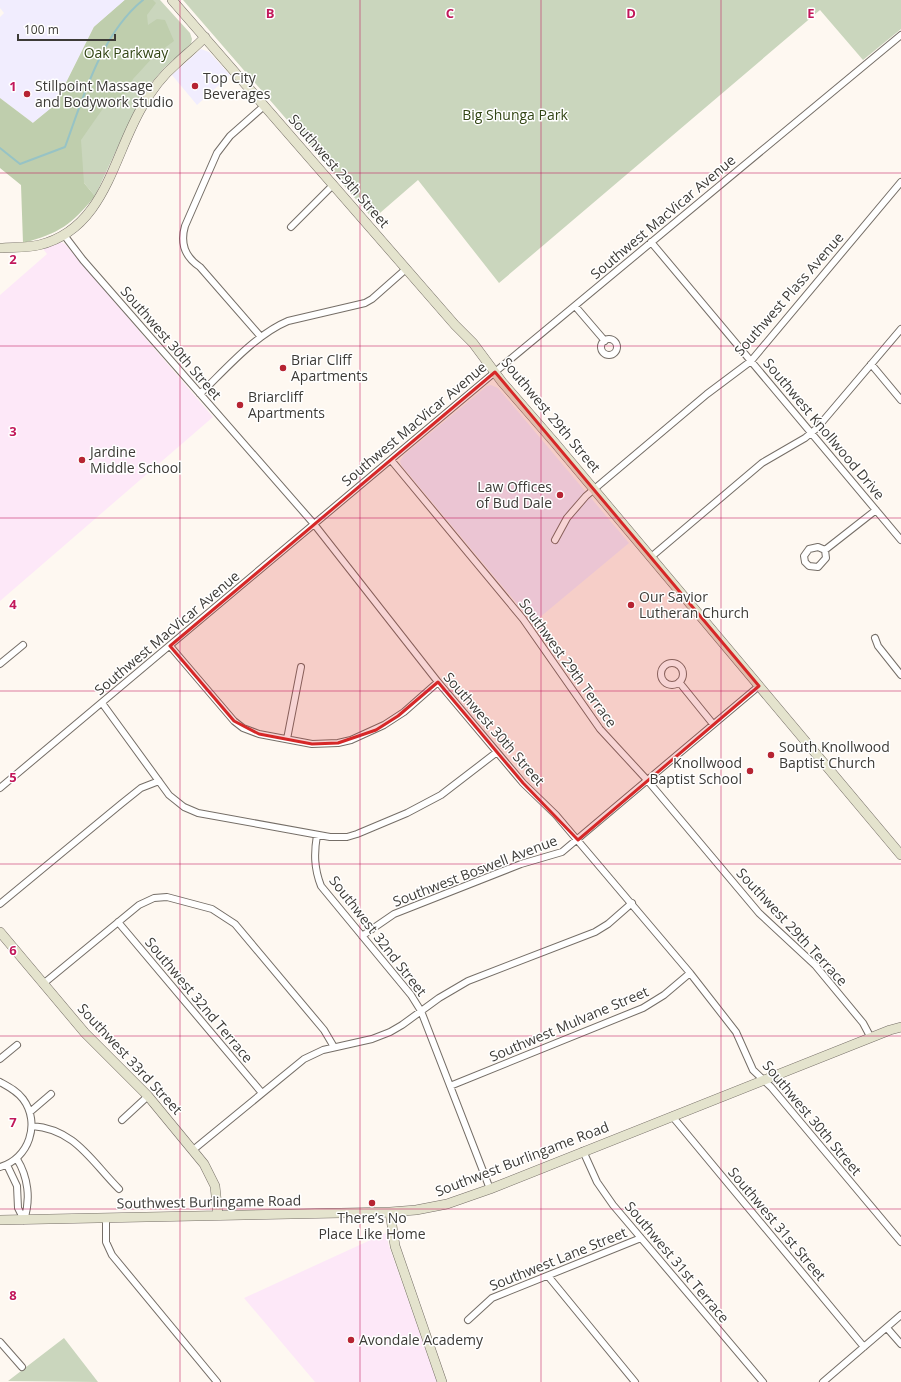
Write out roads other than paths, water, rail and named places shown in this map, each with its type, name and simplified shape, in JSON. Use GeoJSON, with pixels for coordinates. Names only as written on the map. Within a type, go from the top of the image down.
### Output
{"type":"FeatureCollection","features":[{"type":"Feature","properties":{"kind":"main road","name":"Southwest 29th Street"},"geometry":{"type":"LineString","coordinates":[[174,2],[406,269],[473,343],[520,404],[594,489],[901,855]]}},
{"type":"Feature","properties":{"kind":"main road"},"geometry":{"type":"LineString","coordinates":[[0,248],[40,244],[64,235],[82,220],[98,201],[135,120],[150,94],[175,64],[205,37]]}},
{"type":"Feature","properties":{"kind":"main road","name":"Southwest 33rd Street"},"geometry":{"type":"LineString","coordinates":[[0,932],[96,1046],[148,1096],[204,1164],[213,1180],[217,1194],[218,1215]]}},
{"type":"Feature","properties":{"kind":"main road","name":"Southwest Burlingame Road"},"geometry":{"type":"LineString","coordinates":[[890,1030],[901,1022]]}},
{"type":"Feature","properties":{"kind":"main road","name":"Southwest Burlingame Road"},"geometry":{"type":"LineString","coordinates":[[0,1220],[390,1212],[416,1210],[447,1204],[490,1189],[583,1151],[890,1030],[901,1027]]}},
{"type":"Feature","properties":{"kind":"main road"},"geometry":{"type":"LineString","coordinates":[[390,1212],[395,1246],[442,1382]]}},
{"type":"Feature","properties":{"kind":"street","name":"Southwest MacVicar Avenue"},"geometry":{"type":"LineString","coordinates":[[0,788],[495,372],[901,35]]}},
{"type":"Feature","properties":{"kind":"street"},"geometry":{"type":"LineString","coordinates":[[261,337],[200,267],[189,258],[182,240],[185,226],[217,153],[230,136],[264,106]]}},
{"type":"Feature","properties":{"kind":"street","name":"Southwest Plass Avenue"},"geometry":{"type":"LineString","coordinates":[[555,540],[570,513],[594,489],[707,394],[750,360],[901,182]]}},
{"type":"Feature","properties":{"kind":"street"},"geometry":{"type":"LineString","coordinates":[[291,227],[333,185]]}},
{"type":"Feature","properties":{"kind":"street","name":"Southwest 30th Street"},"geometry":{"type":"LineString","coordinates":[[64,235],[82,259],[314,524],[438,682],[523,783],[556,815],[578,840],[690,973],[726,1017],[741,1041],[754,1070],[901,1242]]}},
{"type":"Feature","properties":{"kind":"street","name":"Southwest Knollwood Drive"},"geometry":{"type":"LineString","coordinates":[[651,242],[901,540]]}},
{"type":"Feature","properties":{"kind":"street"},"geometry":{"type":"LineString","coordinates":[[200,394],[261,337],[277,326],[288,321],[365,303],[372,299],[406,269]]}},
{"type":"Feature","properties":{"kind":"street"},"geometry":{"type":"LineString","coordinates":[[575,306],[605,341]]}},
{"type":"Feature","properties":{"kind":"street"},"geometry":{"type":"LineString","coordinates":[[651,557],[762,463],[811,433],[901,329]]}},
{"type":"Feature","properties":{"kind":"street"},"geometry":{"type":"LineString","coordinates":[[871,364],[901,400]]}},
{"type":"Feature","properties":{"kind":"street","name":"Southwest 29th Terrace"},"geometry":{"type":"LineString","coordinates":[[391,460],[523,618],[600,730],[648,780],[762,917],[815,965],[863,1023],[871,1038]]}},
{"type":"Feature","properties":{"kind":"street"},"geometry":{"type":"LineString","coordinates":[[825,550],[876,510]]}},
{"type":"Feature","properties":{"kind":"street"},"geometry":{"type":"LineString","coordinates":[[875,638],[878,646],[901,675]]}},
{"type":"Feature","properties":{"kind":"street"},"geometry":{"type":"LineString","coordinates":[[0,664],[23,645]]}},
{"type":"Feature","properties":{"kind":"street"},"geometry":{"type":"LineString","coordinates":[[170,646],[234,721],[243,728],[259,734],[323,744],[351,740],[376,730],[398,716],[438,682]]}},
{"type":"Feature","properties":{"kind":"street"},"geometry":{"type":"LineString","coordinates":[[287,739],[301,667]]}},
{"type":"Feature","properties":{"kind":"street"},"geometry":{"type":"LineString","coordinates":[[679,682],[714,724]]}},
{"type":"Feature","properties":{"kind":"street","name":"Southwest Boswell Avenue"},"geometry":{"type":"LineString","coordinates":[[362,936],[394,914],[521,864],[558,854],[578,840],[759,686]]}},
{"type":"Feature","properties":{"kind":"street"},"geometry":{"type":"LineString","coordinates":[[102,703],[159,781],[174,800],[184,807],[198,813],[330,837],[347,837],[407,813],[442,795],[497,752]]}},
{"type":"Feature","properties":{"kind":"street"},"geometry":{"type":"LineString","coordinates":[[0,904],[141,788],[159,781]]}},
{"type":"Feature","properties":{"kind":"street","name":"Southwest 32nd Street"},"geometry":{"type":"LineString","coordinates":[[317,835],[315,866],[321,886],[411,995],[421,1011],[490,1189]]}},
{"type":"Feature","properties":{"kind":"street"},"geometry":{"type":"LineString","coordinates":[[43,984],[139,905],[158,898],[185,901],[218,912],[235,924],[324,1030],[334,1047]]}},
{"type":"Feature","properties":{"kind":"street"},"geometry":{"type":"LineString","coordinates":[[193,1150],[304,1059],[315,1053],[334,1047],[372,1039],[390,1032],[439,998],[468,981],[595,932],[608,924],[632,904]]}},
{"type":"Feature","properties":{"kind":"street","name":"Southwest 32nd Terrace"},"geometry":{"type":"LineString","coordinates":[[118,922],[262,1093]]}},
{"type":"Feature","properties":{"kind":"street","name":"Southwest Mulvane Street"},"geometry":{"type":"LineString","coordinates":[[450,1086],[643,1008],[664,995],[690,973]]}},
{"type":"Feature","properties":{"kind":"street"},"geometry":{"type":"LineString","coordinates":[[0,1059],[17,1045]]}},
{"type":"Feature","properties":{"kind":"street"},"geometry":{"type":"LineString","coordinates":[[0,1082],[18,1093],[30,1112],[32,1126],[27,1144],[17,1159],[0,1167]]}},
{"type":"Feature","properties":{"kind":"street"},"geometry":{"type":"LineString","coordinates":[[30,1112],[52,1094]]}},
{"type":"Feature","properties":{"kind":"street"},"geometry":{"type":"LineString","coordinates":[[122,1120],[148,1096]]}},
{"type":"Feature","properties":{"kind":"street","name":"Southwest 31st Street"},"geometry":{"type":"LineString","coordinates":[[672,1116],[864,1346]]}},
{"type":"Feature","properties":{"kind":"street"},"geometry":{"type":"LineString","coordinates":[[32,1126],[53,1130],[76,1142],[119,1189]]}},
{"type":"Feature","properties":{"kind":"street","name":"Southwest 31st Terrace"},"geometry":{"type":"LineString","coordinates":[[583,1151],[603,1192],[763,1382]]}},
{"type":"Feature","properties":{"kind":"street"},"geometry":{"type":"LineString","coordinates":[[17,1159],[25,1174],[27,1183],[28,1208],[24,1220]]}},
{"type":"Feature","properties":{"kind":"street"},"geometry":{"type":"LineString","coordinates":[[7,1165],[17,1186],[18,1208],[24,1220]]}},
{"type":"Feature","properties":{"kind":"street"},"geometry":{"type":"LineString","coordinates":[[106,1218],[106,1242],[112,1255],[217,1382]]}},
{"type":"Feature","properties":{"kind":"street","name":"Southwest Lane Street"},"geometry":{"type":"LineString","coordinates":[[468,1320],[492,1298],[641,1238]]}},
{"type":"Feature","properties":{"kind":"street"},"geometry":{"type":"LineString","coordinates":[[548,1276],[635,1382]]}},
{"type":"Feature","properties":{"kind":"street"},"geometry":{"type":"LineString","coordinates":[[823,1382],[901,1316]]}},
{"type":"Feature","properties":{"kind":"street"},"geometry":{"type":"LineString","coordinates":[[887,1328],[901,1344]]}},
{"type":"Feature","properties":{"kind":"street"},"geometry":{"type":"LineString","coordinates":[[0,1342],[22,1367]]}},
{"type":"Feature","properties":{"kind":"waterway"},"geometry":{"type":"LineString","coordinates":[[0,148],[20,164],[65,147],[95,68],[105,49],[116,30],[128,14],[143,0]]}},
{"type":"Feature","properties":{"kind":"place","name":"Top City Beverages"},"geometry":{"type":"Point","coordinates":[195,86]}},
{"type":"Feature","properties":{"kind":"place","name":"Stillpoint Massage and Bodywork studio"},"geometry":{"type":"Point","coordinates":[27,94]}},
{"type":"Feature","properties":{"kind":"place","name":"Briar Cliff Apartments"},"geometry":{"type":"Point","coordinates":[283,368]}},
{"type":"Feature","properties":{"kind":"place","name":"Briarcliff Apartments"},"geometry":{"type":"Point","coordinates":[240,405]}},
{"type":"Feature","properties":{"kind":"place","name":"Jardine Middle School"},"geometry":{"type":"Point","coordinates":[82,460]}},
{"type":"Feature","properties":{"kind":"place","name":"Law Offices of Bud Dale"},"geometry":{"type":"Point","coordinates":[560,495]}},
{"type":"Feature","properties":{"kind":"place","name":"Our Savior Lutheran Church"},"geometry":{"type":"Point","coordinates":[631,605]}},
{"type":"Feature","properties":{"kind":"place","name":"South Knollwood Baptist Church"},"geometry":{"type":"Point","coordinates":[771,755]}},
{"type":"Feature","properties":{"kind":"place","name":"Knollwood Baptist School"},"geometry":{"type":"Point","coordinates":[750,771]}},
{"type":"Feature","properties":{"kind":"place","name":"There’s No Place Like Home"},"geometry":{"type":"Point","coordinates":[372,1203]}},
{"type":"Feature","properties":{"kind":"place","name":"Avondale Academy"},"geometry":{"type":"Point","coordinates":[351,1340]}},
{"type":"Feature","properties":{"kind":"park label","name":"Oak Parkway"},"geometry":{"type":"Point","coordinates":[126,53]}},
{"type":"Feature","properties":{"kind":"park label","name":"Big Shunga Park"},"geometry":{"type":"Point","coordinates":[515,115]}}]}
